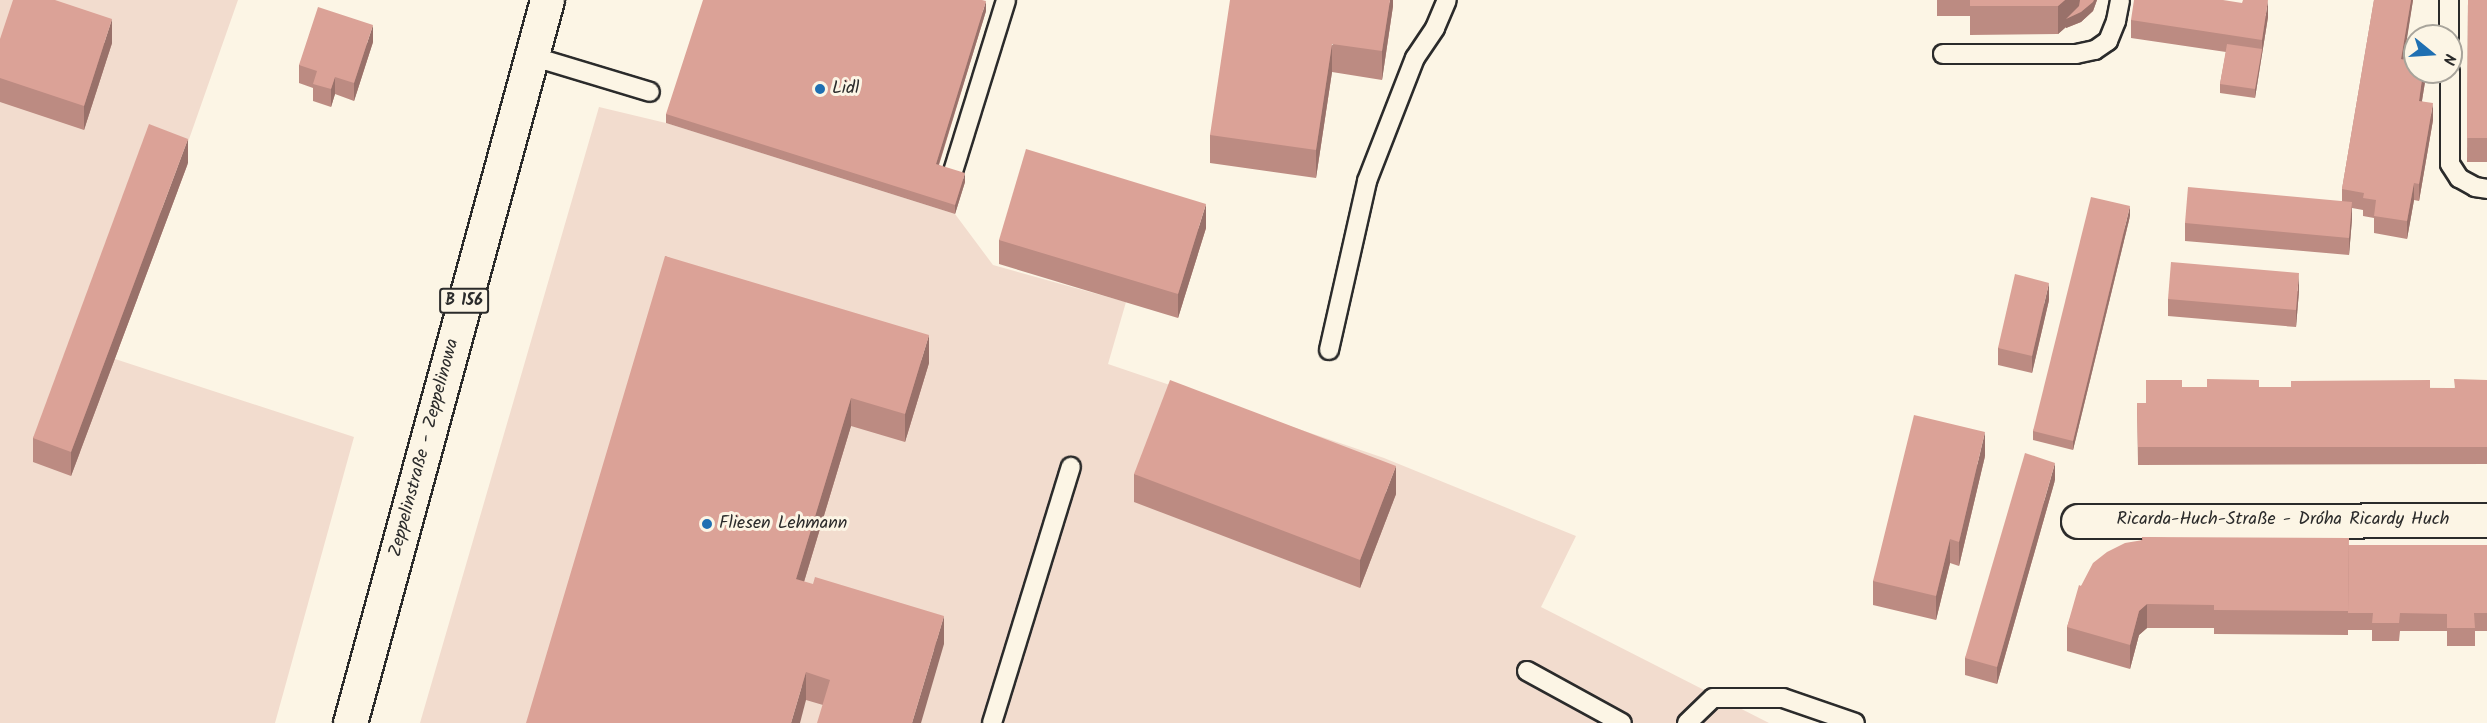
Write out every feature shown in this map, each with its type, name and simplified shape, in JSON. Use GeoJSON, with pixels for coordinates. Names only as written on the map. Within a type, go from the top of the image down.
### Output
{"type":"FeatureCollection","features":[{"type":"Feature","properties":{"kind":"main road","name":"Zeppelinstraße - Zeppelinowa"},"geometry":{"type":"LineString","coordinates":[[350,723],[547,0]]}},
{"type":"Feature","properties":{"kind":"main road","name":"Ricarda-Huch-Straße - Dróha Ricardy Huch"},"geometry":{"type":"LineString","coordinates":[[2078,521],[2487,520]]}},
{"type":"Feature","properties":{"kind":"lane"},"geometry":{"type":"LineString","coordinates":[[951,178],[1006,0]]}},
{"type":"Feature","properties":{"kind":"lane"},"geometry":{"type":"LineString","coordinates":[[1329,350],[1367,181],[1415,58],[1435,28],[1447,0]]}},
{"type":"Feature","properties":{"kind":"lane"},"geometry":{"type":"LineString","coordinates":[[1943,54],[2076,54],[2095,50],[2108,41],[2116,21],[2120,0]]}},
{"type":"Feature","properties":{"kind":"lane"},"geometry":{"type":"LineString","coordinates":[[2449,0],[2449,24]]}},
{"type":"Feature","properties":{"kind":"lane"},"geometry":{"type":"LineString","coordinates":[[531,56],[650,92]]}},
{"type":"Feature","properties":{"kind":"lane"},"geometry":{"type":"LineString","coordinates":[[2450,84],[2450,164],[2459,178],[2475,187],[2487,189]]}},
{"type":"Feature","properties":{"kind":"lane"},"geometry":{"type":"LineString","coordinates":[[992,723],[1071,467]]}},
{"type":"Feature","properties":{"kind":"lane"},"geometry":{"type":"LineString","coordinates":[[1527,671],[1622,723]]}},
{"type":"Feature","properties":{"kind":"lane"},"geometry":{"type":"LineString","coordinates":[[1687,723],[1713,698],[1783,698],[1846,721]]}},
{"type":"Feature","properties":{"kind":"shaded area"},"geometry":{"type":"Polygon","coordinates":[[[0,0],[238,0],[112,358],[354,437],[275,723],[0,723],[0,0]]]}},
{"type":"Feature","properties":{"kind":"shaded area"},"geometry":{"type":"Polygon","coordinates":[[[599,107],[666,123],[955,214],[993,265],[1126,302],[1108,364],[1384,458],[1576,536],[1541,607],[1769,723],[420,723],[599,107]]]}},
{"type":"Feature","properties":{"kind":"building"},"geometry":{"type":"Polygon","coordinates":[[[13,0],[55,0],[112,19],[84,106],[0,78],[0,39],[13,0]]]}},
{"type":"Feature","properties":{"kind":"building","name":"Lidl"},"geometry":{"type":"Polygon","coordinates":[[[703,0],[986,1],[936,164],[965,173],[955,205],[666,114],[703,0]]]}},
{"type":"Feature","properties":{"kind":"building"},"geometry":{"type":"Polygon","coordinates":[[[1230,0],[1390,0],[1382,51],[1332,44],[1316,150],[1210,135],[1230,0]]]}},
{"type":"Feature","properties":{"kind":"building"},"geometry":{"type":"Polygon","coordinates":[[[1970,0],[2065,0],[2058,6],[1970,6],[1970,0]]]}},
{"type":"Feature","properties":{"kind":"building"},"geometry":{"type":"Polygon","coordinates":[[[2080,0],[2094,0],[2081,12],[2066,19],[2079,6],[2080,0]]]}},
{"type":"Feature","properties":{"kind":"building"},"geometry":{"type":"Polygon","coordinates":[[[2134,0],[2223,0],[2242,3],[2243,0],[2268,0],[2262,40],[2131,20],[2134,0]]]}},
{"type":"Feature","properties":{"kind":"building"},"geometry":{"type":"Polygon","coordinates":[[[2374,0],[2411,0],[2407,24],[2403,24],[2401,59],[2403,59],[2403,84],[2421,84],[2419,101],[2433,103],[2419,184],[2414,183],[2407,221],[2374,216],[2376,200],[2363,198],[2364,193],[2342,189],[2374,0]]]}},
{"type":"Feature","properties":{"kind":"building"},"geometry":{"type":"Polygon","coordinates":[[[2468,0],[2487,0],[2487,138],[2467,138],[2468,0]]]}},
{"type":"Feature","properties":{"kind":"building"},"geometry":{"type":"Polygon","coordinates":[[[318,7],[373,25],[354,83],[335,77],[331,89],[313,84],[317,71],[299,65],[318,7]]]}},
{"type":"Feature","properties":{"kind":"building"},"geometry":{"type":"Polygon","coordinates":[[[2227,44],[2262,49],[2255,89],[2220,84],[2227,44]]]}},
{"type":"Feature","properties":{"kind":"building"},"geometry":{"type":"Polygon","coordinates":[[[149,124],[188,139],[71,452],[33,438],[149,124]]]}},
{"type":"Feature","properties":{"kind":"building"},"geometry":{"type":"Polygon","coordinates":[[[1026,149],[1206,204],[1178,294],[999,240],[1026,149]]]}},
{"type":"Feature","properties":{"kind":"building"},"geometry":{"type":"Polygon","coordinates":[[[2188,187],[2352,202],[2349,238],[2185,223],[2188,187]]]}},
{"type":"Feature","properties":{"kind":"building"},"geometry":{"type":"Polygon","coordinates":[[[2091,197],[2130,206],[2073,441],[2033,431],[2091,197]]]}},
{"type":"Feature","properties":{"kind":"building","name":"Fliesen Lehmann"},"geometry":{"type":"Polygon","coordinates":[[[665,256],[929,335],[905,414],[851,398],[796,579],[813,584],[815,577],[944,616],[912,723],[817,723],[830,680],[806,672],[791,723],[526,723],[665,256]]]}},
{"type":"Feature","properties":{"kind":"building"},"geometry":{"type":"Polygon","coordinates":[[[2171,262],[2299,273],[2296,310],[2168,299],[2171,262]]]}},
{"type":"Feature","properties":{"kind":"building"},"geometry":{"type":"Polygon","coordinates":[[[2015,274],[2049,283],[2032,356],[1998,348],[2015,274]]]}},
{"type":"Feature","properties":{"kind":"building"},"geometry":{"type":"Polygon","coordinates":[[[2207,379],[2259,380],[2259,387],[2291,387],[2291,381],[2430,380],[2430,388],[2455,388],[2454,379],[2487,380],[2487,447],[2138,447],[2137,403],[2146,403],[2146,380],[2182,380],[2182,387],[2207,387],[2207,379]]]}},
{"type":"Feature","properties":{"kind":"building"},"geometry":{"type":"Polygon","coordinates":[[[1170,380],[1396,466],[1360,560],[1134,474],[1170,380]]]}},
{"type":"Feature","properties":{"kind":"building"},"geometry":{"type":"Polygon","coordinates":[[[1914,415],[1985,432],[1959,542],[1950,539],[1936,596],[1873,581],[1914,415]]]}},
{"type":"Feature","properties":{"kind":"building"},"geometry":{"type":"Polygon","coordinates":[[[2025,453],[2055,463],[1997,667],[1965,658],[2025,453]]]}},
{"type":"Feature","properties":{"kind":"building"},"geometry":{"type":"Polygon","coordinates":[[[2142,537],[2349,538],[2348,611],[2214,610],[2214,605],[2147,604],[2139,611],[2130,645],[2067,627],[2079,585],[2081,586],[2093,563],[2107,552],[2125,543],[2143,540],[2142,537]]]}},
{"type":"Feature","properties":{"kind":"building"},"geometry":{"type":"Polygon","coordinates":[[[2349,545],[2487,545],[2487,613],[2474,613],[2475,628],[2447,628],[2447,614],[2400,613],[2399,623],[2372,623],[2373,613],[2348,613],[2349,545]]]}},
{"type":"Feature","properties":{"kind":"place","name":"Lidl"},"geometry":{"type":"Point","coordinates":[820,89]}},
{"type":"Feature","properties":{"kind":"place","name":"Fliesen Lehmann"},"geometry":{"type":"Point","coordinates":[707,524]}}]}
